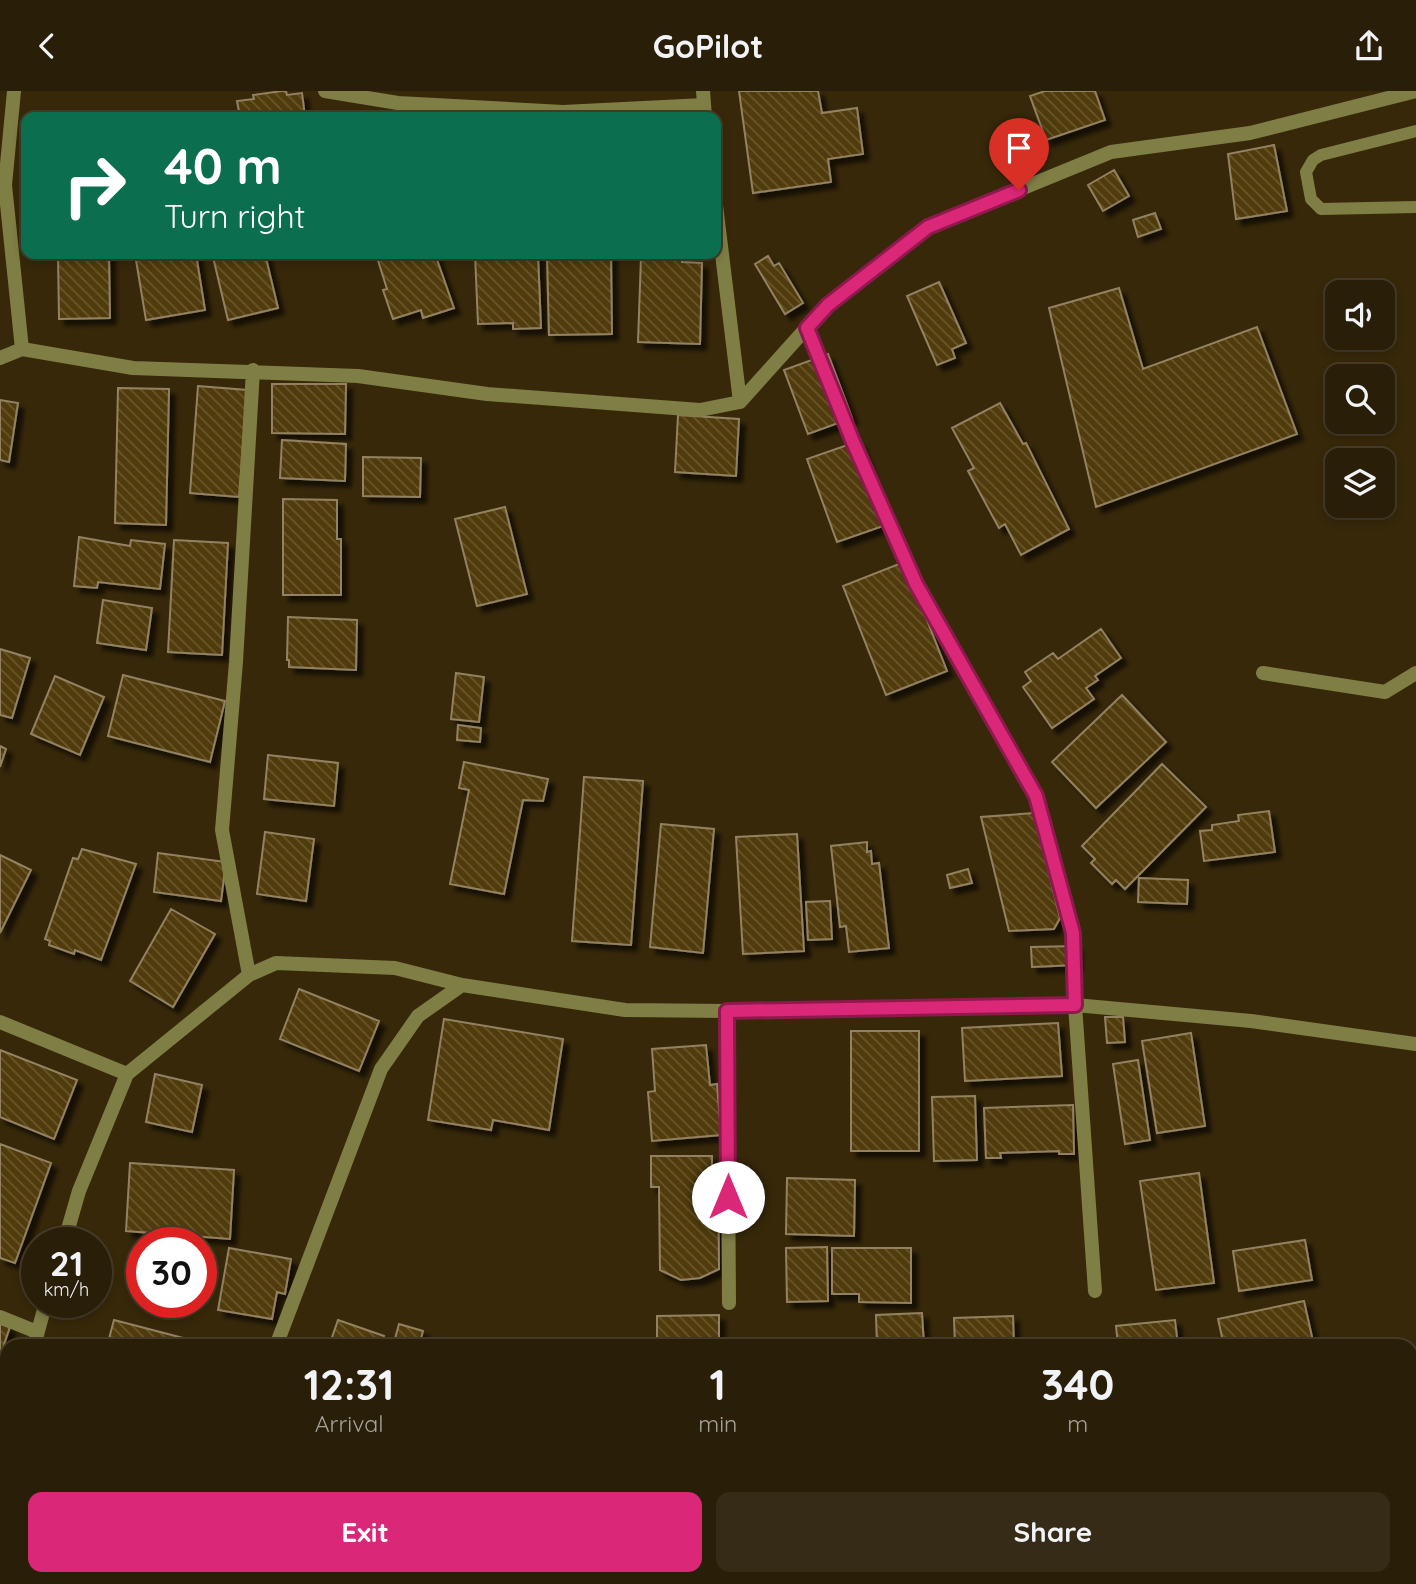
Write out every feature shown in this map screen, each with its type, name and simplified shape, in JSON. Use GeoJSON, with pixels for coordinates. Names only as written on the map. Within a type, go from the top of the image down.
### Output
{"type":"FeatureCollection","features":[{"type":"Feature","properties":{"kind":"street"},"geometry":{"type":"LineString","coordinates":[[14,91],[5,185],[22,349]]}},
{"type":"Feature","properties":{"kind":"street"},"geometry":{"type":"LineString","coordinates":[[325,91],[398,103],[563,112],[704,104]]}},
{"type":"Feature","properties":{"kind":"street"},"geometry":{"type":"LineString","coordinates":[[0,358],[22,349],[133,368],[253,370],[358,376],[487,394],[700,410],[740,402],[828,305],[928,227],[1111,152],[1250,133],[1416,91]]}},
{"type":"Feature","properties":{"kind":"street"},"geometry":{"type":"LineString","coordinates":[[721,246],[740,402]]}},
{"type":"Feature","properties":{"kind":"street"},"geometry":{"type":"LineString","coordinates":[[807,328],[853,442],[916,584],[1036,796],[1073,933],[1075,1005],[1095,1291]]}},
{"type":"Feature","properties":{"kind":"street"},"geometry":{"type":"LineString","coordinates":[[249,975],[222,830],[236,662],[253,370]]}},
{"type":"Feature","properties":{"kind":"street"},"geometry":{"type":"LineString","coordinates":[[1263,673],[1385,692],[1416,673]]}},
{"type":"Feature","properties":{"kind":"street"},"geometry":{"type":"LineString","coordinates":[[69,1227],[79,1191],[127,1074],[249,975],[276,963],[395,968],[462,985],[625,1010],[727,1011],[1075,1005],[1251,1021],[1416,1044]]}},
{"type":"Feature","properties":{"kind":"street"},"geometry":{"type":"LineString","coordinates":[[279,1339],[381,1069],[418,1016],[462,985]]}},
{"type":"Feature","properties":{"kind":"street"},"geometry":{"type":"LineString","coordinates":[[727,1011],[729,1303]]}},
{"type":"Feature","properties":{"kind":"street"},"geometry":{"type":"LineString","coordinates":[[0,1022],[127,1074]]}},
{"type":"Feature","properties":{"kind":"street"},"geometry":{"type":"LineString","coordinates":[[0,1317],[36,1339],[42,1318]]}},
{"type":"Feature","properties":{"kind":"lane"},"geometry":{"type":"LineString","coordinates":[[1416,131],[1321,155],[1308,166],[1306,172],[1311,199],[1321,209],[1416,207]]}},
{"type":"Feature","properties":{"kind":"building"},"geometry":{"type":"Polygon","coordinates":[[[286,91],[287,95],[302,93],[304,112],[239,112],[237,101],[254,99],[253,95],[286,91]]]}},
{"type":"Feature","properties":{"kind":"building"},"geometry":{"type":"Polygon","coordinates":[[[739,91],[818,91],[822,113],[857,108],[863,154],[828,159],[831,182],[753,193],[739,91]]]}},
{"type":"Feature","properties":{"kind":"building"},"geometry":{"type":"Polygon","coordinates":[[[1045,91],[1095,91],[1105,120],[1046,140],[1030,96],[1045,91]]]}},
{"type":"Feature","properties":{"kind":"building"},"geometry":{"type":"Polygon","coordinates":[[[1274,145],[1287,211],[1236,219],[1228,154],[1274,145]]]}},
{"type":"Feature","properties":{"kind":"building"},"geometry":{"type":"Polygon","coordinates":[[[1114,170],[1129,196],[1103,211],[1088,185],[1114,170]]]}},
{"type":"Feature","properties":{"kind":"building"},"geometry":{"type":"Polygon","coordinates":[[[1155,213],[1161,229],[1138,237],[1133,220],[1155,213]]]}},
{"type":"Feature","properties":{"kind":"building"},"geometry":{"type":"Polygon","coordinates":[[[768,256],[774,266],[779,263],[803,303],[785,314],[755,264],[768,256]]]}},
{"type":"Feature","properties":{"kind":"building"},"geometry":{"type":"Polygon","coordinates":[[[58,259],[109,259],[110,318],[59,319],[58,259]]]}},
{"type":"Feature","properties":{"kind":"building"},"geometry":{"type":"Polygon","coordinates":[[[136,259],[197,259],[205,310],[146,320],[136,259]]]}},
{"type":"Feature","properties":{"kind":"building"},"geometry":{"type":"Polygon","coordinates":[[[213,259],[266,259],[278,308],[228,320],[213,259]]]}},
{"type":"Feature","properties":{"kind":"building"},"geometry":{"type":"Polygon","coordinates":[[[378,259],[437,259],[454,308],[423,318],[421,310],[393,319],[383,290],[387,289],[378,259]]]}},
{"type":"Feature","properties":{"kind":"building"},"geometry":{"type":"Polygon","coordinates":[[[475,259],[538,259],[541,328],[513,329],[513,323],[478,324],[475,259]]]}},
{"type":"Feature","properties":{"kind":"building"},"geometry":{"type":"Polygon","coordinates":[[[547,259],[611,259],[612,334],[549,335],[547,259]]]}},
{"type":"Feature","properties":{"kind":"building"},"geometry":{"type":"Polygon","coordinates":[[[641,259],[682,259],[682,262],[702,263],[700,344],[638,342],[641,259]]]}},
{"type":"Feature","properties":{"kind":"building"},"geometry":{"type":"Polygon","coordinates":[[[939,282],[966,343],[952,349],[955,358],[937,365],[907,296],[939,282]]]}},
{"type":"Feature","properties":{"kind":"building"},"geometry":{"type":"Polygon","coordinates":[[[1119,288],[1143,369],[1257,327],[1297,434],[1096,507],[1049,308],[1119,288]]]}},
{"type":"Feature","properties":{"kind":"building"},"geometry":{"type":"Polygon","coordinates":[[[828,354],[852,418],[808,434],[784,370],[828,354]]]}},
{"type":"Feature","properties":{"kind":"building"},"geometry":{"type":"Polygon","coordinates":[[[272,384],[346,384],[345,434],[272,433],[272,384]]]}},
{"type":"Feature","properties":{"kind":"building"},"geometry":{"type":"Polygon","coordinates":[[[198,386],[247,390],[239,497],[190,493],[198,386]]]}},
{"type":"Feature","properties":{"kind":"building"},"geometry":{"type":"Polygon","coordinates":[[[118,388],[169,389],[166,525],[115,523],[118,388]]]}},
{"type":"Feature","properties":{"kind":"building"},"geometry":{"type":"Polygon","coordinates":[[[0,400],[18,403],[9,462],[0,460],[0,400]]]}},
{"type":"Feature","properties":{"kind":"building"},"geometry":{"type":"Polygon","coordinates":[[[1000,403],[1023,444],[1026,443],[1069,529],[1021,555],[1005,524],[999,528],[968,471],[974,468],[952,428],[1000,403]]]}},
{"type":"Feature","properties":{"kind":"building"},"geometry":{"type":"Polygon","coordinates":[[[678,415],[739,419],[736,476],[675,472],[678,415]]]}},
{"type":"Feature","properties":{"kind":"building"},"geometry":{"type":"Polygon","coordinates":[[[282,440],[346,444],[345,481],[280,478],[282,440]]]}},
{"type":"Feature","properties":{"kind":"building"},"geometry":{"type":"Polygon","coordinates":[[[859,441],[889,524],[837,542],[807,459],[859,441]]]}},
{"type":"Feature","properties":{"kind":"building"},"geometry":{"type":"Polygon","coordinates":[[[363,457],[421,458],[420,497],[363,496],[363,457]]]}},
{"type":"Feature","properties":{"kind":"building"},"geometry":{"type":"Polygon","coordinates":[[[283,499],[337,500],[337,539],[341,539],[341,595],[283,595],[283,499]]]}},
{"type":"Feature","properties":{"kind":"building"},"geometry":{"type":"Polygon","coordinates":[[[505,507],[527,594],[477,606],[455,519],[505,507]]]}},
{"type":"Feature","properties":{"kind":"building"},"geometry":{"type":"Polygon","coordinates":[[[79,537],[130,546],[131,540],[165,544],[160,589],[98,582],[97,588],[74,586],[79,537]]]}},
{"type":"Feature","properties":{"kind":"building"},"geometry":{"type":"Polygon","coordinates":[[[174,540],[228,543],[222,655],[168,652],[174,540]]]}},
{"type":"Feature","properties":{"kind":"building"},"geometry":{"type":"Polygon","coordinates":[[[904,562],[947,671],[886,695],[843,586],[904,562]]]}},
{"type":"Feature","properties":{"kind":"building"},"geometry":{"type":"Polygon","coordinates":[[[103,600],[152,608],[146,650],[97,643],[103,600]]]}},
{"type":"Feature","properties":{"kind":"building"},"geometry":{"type":"Polygon","coordinates":[[[288,617],[357,620],[356,670],[289,667],[288,617]]]}},
{"type":"Feature","properties":{"kind":"building"},"geometry":{"type":"Polygon","coordinates":[[[1101,629],[1121,658],[1095,676],[1098,680],[1086,688],[1094,699],[1052,728],[1023,687],[1031,681],[1025,672],[1053,653],[1058,659],[1101,629]]]}},
{"type":"Feature","properties":{"kind":"building"},"geometry":{"type":"Polygon","coordinates":[[[0,649],[30,658],[12,718],[0,715],[0,649]]]}},
{"type":"Feature","properties":{"kind":"building"},"geometry":{"type":"Polygon","coordinates":[[[456,673],[484,677],[479,722],[451,719],[456,673]]]}},
{"type":"Feature","properties":{"kind":"building"},"geometry":{"type":"Polygon","coordinates":[[[123,675],[225,701],[210,762],[108,736],[123,675]]]}},
{"type":"Feature","properties":{"kind":"building"},"geometry":{"type":"Polygon","coordinates":[[[55,676],[104,697],[80,755],[31,734],[55,676]]]}},
{"type":"Feature","properties":{"kind":"building"},"geometry":{"type":"Polygon","coordinates":[[[1122,695],[1166,742],[1096,808],[1052,762],[1122,695]]]}},
{"type":"Feature","properties":{"kind":"building"},"geometry":{"type":"Polygon","coordinates":[[[458,725],[481,728],[480,742],[457,740],[458,725]]]}},
{"type":"Feature","properties":{"kind":"building"},"geometry":{"type":"Polygon","coordinates":[[[0,746],[6,749],[0,767],[0,746]]]}},
{"type":"Feature","properties":{"kind":"building"},"geometry":{"type":"Polygon","coordinates":[[[268,755],[338,763],[334,806],[264,799],[268,755]]]}},
{"type":"Feature","properties":{"kind":"building"},"geometry":{"type":"Polygon","coordinates":[[[464,762],[548,779],[543,801],[523,800],[504,894],[450,884],[469,790],[459,788],[464,762]]]}},
{"type":"Feature","properties":{"kind":"building"},"geometry":{"type":"Polygon","coordinates":[[[1162,764],[1206,807],[1125,889],[1116,880],[1112,884],[1091,863],[1095,859],[1082,846],[1162,764]]]}},
{"type":"Feature","properties":{"kind":"building"},"geometry":{"type":"Polygon","coordinates":[[[584,777],[643,781],[631,945],[572,941],[584,777]]]}},
{"type":"Feature","properties":{"kind":"building"},"geometry":{"type":"Polygon","coordinates":[[[1269,811],[1275,852],[1204,861],[1200,831],[1212,830],[1212,825],[1239,821],[1238,815],[1269,811]]]}},
{"type":"Feature","properties":{"kind":"building"},"geometry":{"type":"Polygon","coordinates":[[[1034,813],[1060,918],[1054,929],[1009,931],[981,817],[1034,813]]]}},
{"type":"Feature","properties":{"kind":"building"},"geometry":{"type":"Polygon","coordinates":[[[661,824],[714,829],[703,953],[650,947],[661,824]]]}},
{"type":"Feature","properties":{"kind":"building"},"geometry":{"type":"Polygon","coordinates":[[[265,832],[314,839],[306,901],[257,894],[265,832]]]}},
{"type":"Feature","properties":{"kind":"building"},"geometry":{"type":"Polygon","coordinates":[[[797,834],[804,951],[743,954],[736,837],[797,834]]]}},
{"type":"Feature","properties":{"kind":"building"},"geometry":{"type":"Polygon","coordinates":[[[867,842],[867,852],[871,851],[872,864],[879,863],[889,948],[849,952],[846,926],[840,927],[831,846],[867,842]]]}},
{"type":"Feature","properties":{"kind":"building"},"geometry":{"type":"Polygon","coordinates":[[[82,849],[136,864],[101,960],[75,950],[74,954],[49,945],[50,941],[45,939],[73,858],[78,859],[82,849]]]}},
{"type":"Feature","properties":{"kind":"building"},"geometry":{"type":"Polygon","coordinates":[[[158,853],[226,862],[221,901],[154,892],[158,853]]]}},
{"type":"Feature","properties":{"kind":"building"},"geometry":{"type":"Polygon","coordinates":[[[0,855],[31,870],[0,933],[0,855]]]}},
{"type":"Feature","properties":{"kind":"building"},"geometry":{"type":"Polygon","coordinates":[[[968,869],[972,883],[950,888],[947,875],[968,869]]]}},
{"type":"Feature","properties":{"kind":"building"},"geometry":{"type":"Polygon","coordinates":[[[1139,878],[1188,880],[1187,904],[1138,902],[1139,878]]]}},
{"type":"Feature","properties":{"kind":"building"},"geometry":{"type":"Polygon","coordinates":[[[830,901],[832,939],[808,940],[806,902],[830,901]]]}},
{"type":"Feature","properties":{"kind":"building"},"geometry":{"type":"Polygon","coordinates":[[[171,909],[215,934],[173,1007],[130,981],[171,909]]]}},
{"type":"Feature","properties":{"kind":"building"},"geometry":{"type":"Polygon","coordinates":[[[1076,946],[1076,965],[1032,967],[1031,947],[1076,946]]]}},
{"type":"Feature","properties":{"kind":"building"},"geometry":{"type":"Polygon","coordinates":[[[299,989],[379,1021],[359,1071],[280,1039],[299,989]]]}},
{"type":"Feature","properties":{"kind":"building"},"geometry":{"type":"Polygon","coordinates":[[[1105,1017],[1123,1017],[1125,1042],[1107,1043],[1105,1017]]]}},
{"type":"Feature","properties":{"kind":"building"},"geometry":{"type":"Polygon","coordinates":[[[444,1019],[563,1039],[549,1130],[493,1120],[491,1130],[428,1120],[444,1019]]]}},
{"type":"Feature","properties":{"kind":"building"},"geometry":{"type":"Polygon","coordinates":[[[1058,1023],[1062,1076],[965,1081],[962,1028],[1058,1023]]]}},
{"type":"Feature","properties":{"kind":"building"},"geometry":{"type":"Polygon","coordinates":[[[851,1031],[919,1031],[919,1151],[851,1151],[851,1031]]]}},
{"type":"Feature","properties":{"kind":"building"},"geometry":{"type":"Polygon","coordinates":[[[1191,1033],[1205,1126],[1157,1133],[1142,1041],[1191,1033]]]}},
{"type":"Feature","properties":{"kind":"building"},"geometry":{"type":"Polygon","coordinates":[[[706,1045],[710,1085],[717,1084],[721,1135],[652,1141],[648,1092],[655,1091],[652,1049],[706,1045]]]}},
{"type":"Feature","properties":{"kind":"building"},"geometry":{"type":"Polygon","coordinates":[[[0,1050],[77,1080],[54,1139],[0,1117],[0,1050]]]}},
{"type":"Feature","properties":{"kind":"building"},"geometry":{"type":"Polygon","coordinates":[[[1138,1060],[1150,1140],[1125,1144],[1113,1064],[1138,1060]]]}},
{"type":"Feature","properties":{"kind":"building"},"geometry":{"type":"Polygon","coordinates":[[[155,1074],[202,1085],[192,1132],[146,1122],[155,1074]]]}},
{"type":"Feature","properties":{"kind":"building"},"geometry":{"type":"Polygon","coordinates":[[[975,1096],[977,1160],[934,1161],[932,1097],[975,1096]]]}},
{"type":"Feature","properties":{"kind":"building"},"geometry":{"type":"Polygon","coordinates":[[[1073,1105],[1074,1154],[1059,1154],[1059,1151],[1000,1153],[1001,1158],[986,1158],[984,1108],[1073,1105]]]}},
{"type":"Feature","properties":{"kind":"building"},"geometry":{"type":"Polygon","coordinates":[[[0,1144],[51,1163],[28,1227],[21,1227],[21,1246],[15,1263],[0,1258],[0,1144]]]}},
{"type":"Feature","properties":{"kind":"building"},"geometry":{"type":"Polygon","coordinates":[[[651,1156],[712,1156],[712,1168],[718,1169],[719,1269],[700,1278],[681,1280],[660,1270],[659,1187],[651,1187],[651,1156]]]}},
{"type":"Feature","properties":{"kind":"building"},"geometry":{"type":"Polygon","coordinates":[[[130,1163],[234,1170],[230,1239],[217,1238],[217,1227],[126,1227],[130,1163]]]}},
{"type":"Feature","properties":{"kind":"building"},"geometry":{"type":"Polygon","coordinates":[[[1199,1173],[1214,1283],[1156,1290],[1140,1181],[1199,1173]]]}},
{"type":"Feature","properties":{"kind":"building"},"geometry":{"type":"Polygon","coordinates":[[[787,1178],[855,1180],[854,1236],[786,1234],[787,1178]]]}},
{"type":"Feature","properties":{"kind":"building"},"geometry":{"type":"Polygon","coordinates":[[[1305,1240],[1312,1280],[1239,1291],[1233,1251],[1305,1240]]]}},
{"type":"Feature","properties":{"kind":"building"},"geometry":{"type":"Polygon","coordinates":[[[827,1247],[828,1301],[787,1302],[786,1248],[827,1247]]]}},
{"type":"Feature","properties":{"kind":"building"},"geometry":{"type":"Polygon","coordinates":[[[229,1248],[291,1259],[285,1294],[277,1292],[272,1319],[218,1310],[229,1248]]]}},
{"type":"Feature","properties":{"kind":"building"},"geometry":{"type":"Polygon","coordinates":[[[832,1248],[911,1248],[911,1303],[859,1302],[859,1294],[832,1294],[832,1248]]]}},
{"type":"Feature","properties":{"kind":"building"},"geometry":{"type":"Polygon","coordinates":[[[1304,1301],[1312,1339],[1222,1339],[1218,1319],[1304,1301]]]}},
{"type":"Feature","properties":{"kind":"building"},"geometry":{"type":"Polygon","coordinates":[[[922,1313],[924,1339],[877,1339],[876,1315],[922,1313]]]}},
{"type":"Feature","properties":{"kind":"building"},"geometry":{"type":"Polygon","coordinates":[[[719,1315],[719,1339],[657,1339],[657,1316],[719,1315]]]}},
{"type":"Feature","properties":{"kind":"building"},"geometry":{"type":"Polygon","coordinates":[[[1013,1316],[1014,1339],[955,1339],[954,1318],[1013,1316]]]}},
{"type":"Feature","properties":{"kind":"building"},"geometry":{"type":"Polygon","coordinates":[[[114,1320],[187,1339],[109,1339],[114,1320]]]}},
{"type":"Feature","properties":{"kind":"building"},"geometry":{"type":"Polygon","coordinates":[[[338,1320],[384,1336],[383,1339],[331,1339],[338,1320]]]}},
{"type":"Feature","properties":{"kind":"building"},"geometry":{"type":"Polygon","coordinates":[[[1175,1320],[1177,1339],[1117,1339],[1116,1326],[1175,1320]]]}},
{"type":"Feature","properties":{"kind":"building"},"geometry":{"type":"Polygon","coordinates":[[[0,1324],[10,1327],[6,1339],[0,1339],[0,1324]]]}},
{"type":"Feature","properties":{"kind":"building"},"geometry":{"type":"Polygon","coordinates":[[[399,1324],[423,1331],[421,1339],[395,1339],[399,1324]]]}},
{"type":"Feature","properties":{"kind":"route"},"geometry":{"type":"LineString","coordinates":[[728,1197],[727,1011],[1075,1005],[1073,933],[1036,796],[916,584],[853,442],[807,328],[828,305],[928,227],[1019,190]]}}]}
